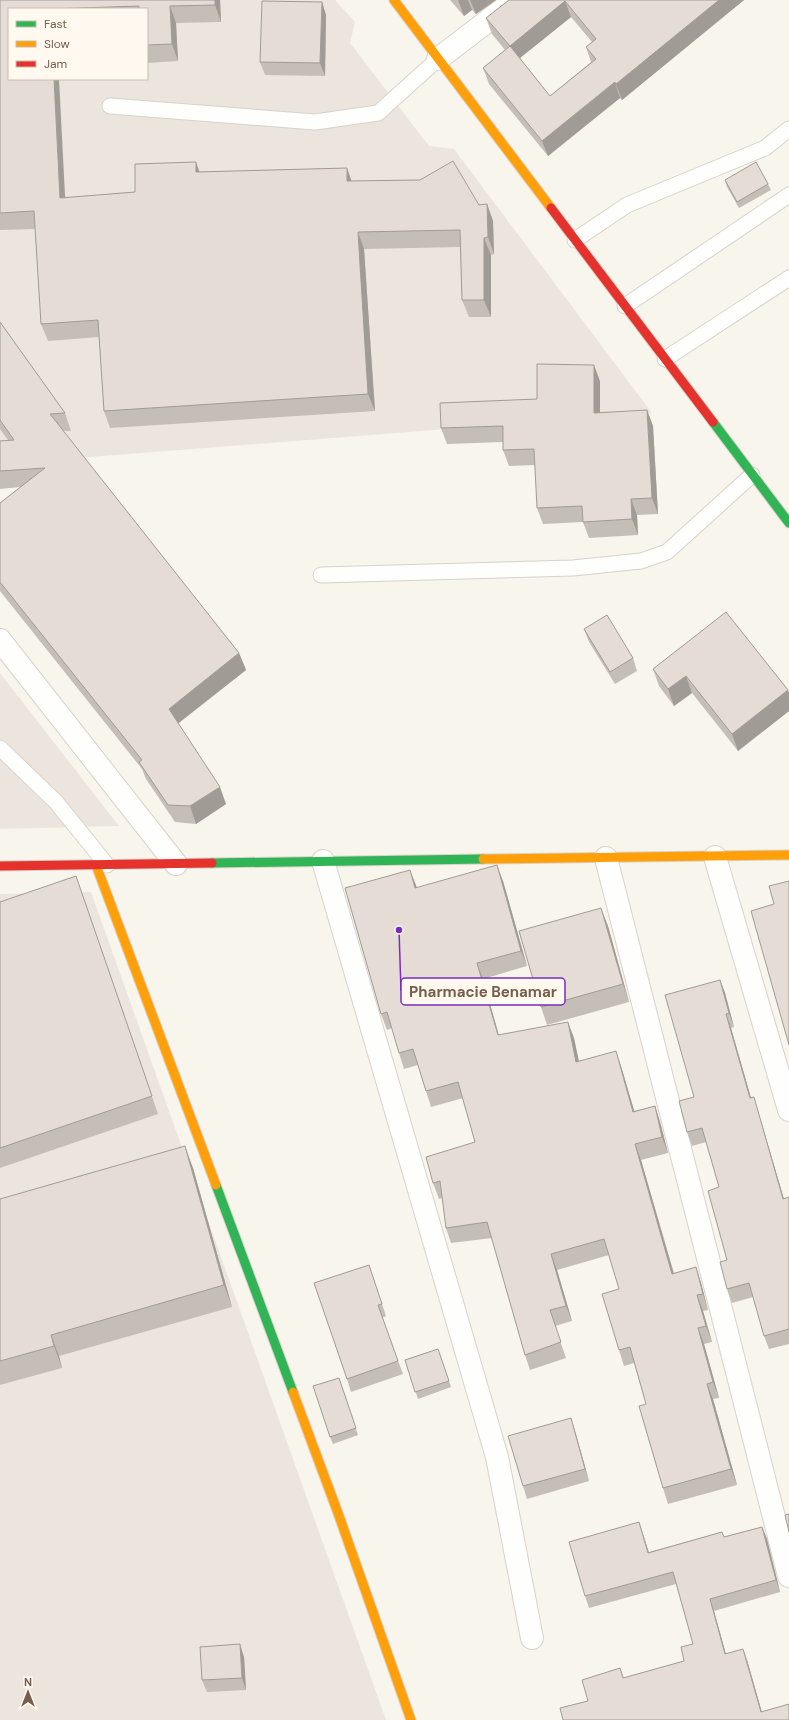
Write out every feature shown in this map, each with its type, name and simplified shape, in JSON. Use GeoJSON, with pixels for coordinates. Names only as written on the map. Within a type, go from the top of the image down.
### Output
{"type":"FeatureCollection","features":[{"type":"Feature","properties":{"kind":"street"},"geometry":{"type":"LineString","coordinates":[[394,0],[789,523]]}},
{"type":"Feature","properties":{"kind":"street"},"geometry":{"type":"LineString","coordinates":[[438,58],[515,0]]}},
{"type":"Feature","properties":{"kind":"street"},"geometry":{"type":"LineString","coordinates":[[0,640],[176,864]]}},
{"type":"Feature","properties":{"kind":"street"},"geometry":{"type":"LineString","coordinates":[[715,856],[789,1110]]}},
{"type":"Feature","properties":{"kind":"street"},"geometry":{"type":"LineString","coordinates":[[0,866],[789,856]]}},
{"type":"Feature","properties":{"kind":"street"},"geometry":{"type":"LineString","coordinates":[[606,858],[789,1576]]}},
{"type":"Feature","properties":{"kind":"street"},"geometry":{"type":"LineString","coordinates":[[323,861],[497,1457],[532,1638]]}},
{"type":"Feature","properties":{"kind":"street"},"geometry":{"type":"LineString","coordinates":[[102,865],[338,1513],[411,1720]]}},
{"type":"Feature","properties":{"kind":"lane"},"geometry":{"type":"LineString","coordinates":[[110,106],[315,122],[378,113],[438,58]]}},
{"type":"Feature","properties":{"kind":"lane"},"geometry":{"type":"LineString","coordinates":[[575,240],[627,205],[764,148],[789,129]]}},
{"type":"Feature","properties":{"kind":"lane"},"geometry":{"type":"LineString","coordinates":[[625,306],[789,195]]}},
{"type":"Feature","properties":{"kind":"lane"},"geometry":{"type":"LineString","coordinates":[[665,359],[789,278]]}},
{"type":"Feature","properties":{"kind":"lane"},"geometry":{"type":"LineString","coordinates":[[321,575],[573,568],[641,561],[666,552],[752,475]]}},
{"type":"Feature","properties":{"kind":"lane"},"geometry":{"type":"LineString","coordinates":[[0,748],[56,802],[102,865]]}},
{"type":"Feature","properties":{"kind":"shaded area"},"geometry":{"type":"Polygon","coordinates":[[[0,0],[335,0],[355,22],[350,43],[429,146],[454,149],[652,413],[0,464],[0,0]]]}},
{"type":"Feature","properties":{"kind":"shaded area"},"geometry":{"type":"Polygon","coordinates":[[[0,673],[119,826],[0,829],[0,673]]]}},
{"type":"Feature","properties":{"kind":"shaded area"},"geometry":{"type":"Polygon","coordinates":[[[91,892],[386,1720],[0,1720],[0,894],[91,892]]]}},
{"type":"Feature","properties":{"kind":"building"},"geometry":{"type":"Polygon","coordinates":[[[0,0],[215,0],[215,5],[170,6],[172,44],[148,45],[148,8],[139,8],[139,6],[8,8],[8,80],[54,80],[60,198],[135,192],[135,164],[196,162],[196,172],[347,168],[347,181],[420,180],[453,161],[479,205],[487,204],[488,237],[484,238],[484,300],[462,300],[460,230],[358,232],[368,394],[104,411],[98,320],[41,324],[34,211],[0,213],[0,0]]]}},
{"type":"Feature","properties":{"kind":"building"},"geometry":{"type":"Polygon","coordinates":[[[509,0],[719,0],[616,84],[615,82],[542,141],[483,68],[510,46],[486,18],[509,0]],[[565,1],[510,46],[550,96],[596,59],[586,47],[596,39],[565,1]]]}},
{"type":"Feature","properties":{"kind":"building"},"geometry":{"type":"Polygon","coordinates":[[[262,1],[322,2],[320,63],[260,62],[262,1]]]}},
{"type":"Feature","properties":{"kind":"building"},"geometry":{"type":"Polygon","coordinates":[[[756,162],[768,184],[737,202],[725,180],[756,162]]]}},
{"type":"Feature","properties":{"kind":"building"},"geometry":{"type":"Polygon","coordinates":[[[0,322],[65,413],[50,414],[239,653],[169,709],[220,787],[190,806],[168,805],[139,762],[142,760],[0,582],[0,503],[45,468],[0,471],[0,441],[14,440],[0,420],[0,322]]]}},
{"type":"Feature","properties":{"kind":"building"},"geometry":{"type":"Polygon","coordinates":[[[537,364],[594,365],[594,413],[647,410],[652,498],[631,499],[632,519],[583,522],[582,506],[537,508],[534,449],[503,450],[503,426],[441,428],[440,403],[537,399],[537,364]]]}},
{"type":"Feature","properties":{"kind":"building"},"geometry":{"type":"Polygon","coordinates":[[[726,612],[788,690],[732,734],[686,676],[668,689],[653,669],[726,612]]]}},
{"type":"Feature","properties":{"kind":"building"},"geometry":{"type":"Polygon","coordinates":[[[607,615],[633,658],[610,672],[584,629],[607,615]]]}},
{"type":"Feature","properties":{"kind":"building"},"geometry":{"type":"Polygon","coordinates":[[[497,865],[521,951],[477,963],[498,1035],[568,1022],[576,1062],[616,1051],[633,1112],[655,1106],[662,1137],[635,1144],[672,1274],[696,1267],[703,1294],[697,1295],[706,1326],[698,1328],[713,1382],[707,1384],[731,1469],[663,1488],[639,1406],[646,1404],[630,1347],[619,1350],[602,1294],[619,1289],[604,1239],[551,1254],[566,1306],[550,1310],[561,1342],[525,1355],[487,1222],[446,1228],[440,1181],[433,1183],[426,1157],[475,1142],[458,1082],[426,1091],[413,1049],[399,1053],[387,1012],[381,1014],[345,888],[410,870],[415,888],[497,865]]]}},
{"type":"Feature","properties":{"kind":"building"},"geometry":{"type":"Polygon","coordinates":[[[76,876],[152,1096],[0,1148],[0,902],[76,876]]]}},
{"type":"Feature","properties":{"kind":"building"},"geometry":{"type":"Polygon","coordinates":[[[789,881],[789,1045],[751,911],[774,904],[769,886],[789,881]]]}},
{"type":"Feature","properties":{"kind":"building"},"geometry":{"type":"Polygon","coordinates":[[[601,908],[623,984],[541,1007],[519,931],[601,908]]]}},
{"type":"Feature","properties":{"kind":"building"},"geometry":{"type":"Polygon","coordinates":[[[720,980],[729,1013],[726,1014],[750,1098],[754,1097],[783,1199],[789,1197],[789,1329],[764,1336],[749,1283],[727,1289],[720,1262],[727,1260],[708,1191],[719,1187],[702,1128],[687,1132],[679,1101],[694,1097],[665,995],[720,980]]]}},
{"type":"Feature","properties":{"kind":"building"},"geometry":{"type":"Polygon","coordinates":[[[185,1146],[224,1285],[51,1335],[54,1346],[0,1361],[0,1199],[185,1146]]]}},
{"type":"Feature","properties":{"kind":"building"},"geometry":{"type":"Polygon","coordinates":[[[369,1265],[382,1304],[378,1305],[398,1361],[347,1379],[314,1283],[369,1265]]]}},
{"type":"Feature","properties":{"kind":"building"},"geometry":{"type":"Polygon","coordinates":[[[438,1349],[449,1381],[415,1392],[405,1360],[438,1349]]]}},
{"type":"Feature","properties":{"kind":"building"},"geometry":{"type":"Polygon","coordinates":[[[339,1378],[356,1428],[330,1437],[313,1386],[339,1378]]]}},
{"type":"Feature","properties":{"kind":"building"},"geometry":{"type":"Polygon","coordinates":[[[571,1418],[585,1469],[523,1486],[508,1436],[571,1418]]]}},
{"type":"Feature","properties":{"kind":"building"},"geometry":{"type":"Polygon","coordinates":[[[789,1514],[789,1532],[785,1515],[789,1514]]]}},
{"type":"Feature","properties":{"kind":"building"},"geometry":{"type":"Polygon","coordinates":[[[639,1522],[648,1553],[722,1532],[724,1537],[762,1527],[776,1580],[710,1599],[725,1654],[743,1649],[761,1712],[789,1704],[789,1720],[563,1720],[560,1708],[588,1701],[582,1680],[620,1668],[623,1678],[684,1661],[681,1647],[693,1644],[673,1572],[585,1596],[569,1542],[639,1522]]]}},
{"type":"Feature","properties":{"kind":"building"},"geometry":{"type":"Polygon","coordinates":[[[240,1644],[242,1678],[202,1680],[200,1647],[240,1644]]]}},
{"type":"Feature","properties":{"kind":"traffic: fast"},"geometry":{"type":"LineString","coordinates":[[713,422],[789,523]]}},
{"type":"Feature","properties":{"kind":"traffic: fast"},"geometry":{"type":"LineString","coordinates":[[212,863],[483,859]]}},
{"type":"Feature","properties":{"kind":"traffic: fast"},"geometry":{"type":"LineString","coordinates":[[216,1185],[293,1392]]}},
{"type":"Feature","properties":{"kind":"traffic: slow"},"geometry":{"type":"LineString","coordinates":[[394,0],[551,208]]}},
{"type":"Feature","properties":{"kind":"traffic: slow"},"geometry":{"type":"LineString","coordinates":[[483,859],[789,855]]}},
{"type":"Feature","properties":{"kind":"traffic: slow"},"geometry":{"type":"LineString","coordinates":[[96,865],[216,1185]]}},
{"type":"Feature","properties":{"kind":"traffic: slow"},"geometry":{"type":"LineString","coordinates":[[293,1392],[338,1513],[411,1720]]}},
{"type":"Feature","properties":{"kind":"traffic: jam"},"geometry":{"type":"LineString","coordinates":[[551,208],[713,422]]}},
{"type":"Feature","properties":{"kind":"traffic: jam"},"geometry":{"type":"LineString","coordinates":[[0,866],[212,863]]}},
{"type":"Feature","properties":{"kind":"place","name":"Pharmacie Benamar"},"geometry":{"type":"Point","coordinates":[399,930]}}]}
